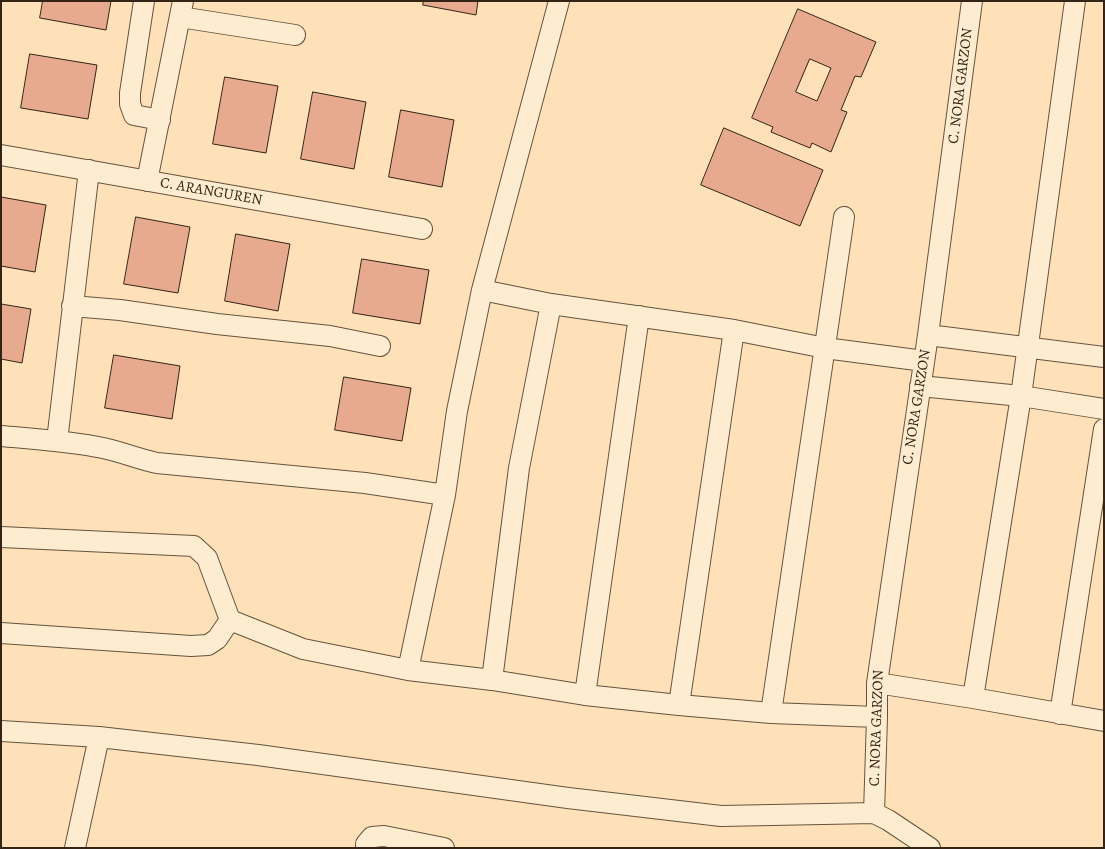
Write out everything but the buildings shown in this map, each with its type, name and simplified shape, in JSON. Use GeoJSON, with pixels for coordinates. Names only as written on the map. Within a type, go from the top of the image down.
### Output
{"type":"FeatureCollection","features":[{"type":"Feature","properties":{"kind":"street"},"geometry":{"type":"LineString","coordinates":[[144,1],[130,93],[130,104],[134,115],[160,120]]}},
{"type":"Feature","properties":{"kind":"street"},"geometry":{"type":"LineString","coordinates":[[408,670],[445,495],[457,411],[482,290],[560,1]]}},
{"type":"Feature","properties":{"kind":"street","name":"C. NORA GARZON"},"geometry":{"type":"LineString","coordinates":[[874,813],[877,684],[928,334],[972,1]]}},
{"type":"Feature","properties":{"kind":"street"},"geometry":{"type":"LineString","coordinates":[[973,698],[1021,396],[1075,1]]}},
{"type":"Feature","properties":{"kind":"street"},"geometry":{"type":"LineString","coordinates":[[147,181],[181,9],[295,35]]}},
{"type":"Feature","properties":{"kind":"street","name":"C. ARANGUREN"},"geometry":{"type":"LineString","coordinates":[[1,155],[422,229]]}},
{"type":"Feature","properties":{"kind":"street"},"geometry":{"type":"LineString","coordinates":[[57,441],[89,170]]}},
{"type":"Feature","properties":{"kind":"street"},"geometry":{"type":"LineString","coordinates":[[771,713],[844,218]]}},
{"type":"Feature","properties":{"kind":"street"},"geometry":{"type":"LineString","coordinates":[[482,290],[551,304],[734,330],[826,348],[924,361]]}},
{"type":"Feature","properties":{"kind":"street"},"geometry":{"type":"LineString","coordinates":[[492,680],[519,468],[551,304]]}},
{"type":"Feature","properties":{"kind":"street"},"geometry":{"type":"LineString","coordinates":[[72,306],[120,310],[217,324],[330,336],[380,346]]}},
{"type":"Feature","properties":{"kind":"street"},"geometry":{"type":"LineString","coordinates":[[585,695],[639,316]]}},
{"type":"Feature","properties":{"kind":"street"},"geometry":{"type":"LineString","coordinates":[[679,705],[734,330]]}},
{"type":"Feature","properties":{"kind":"street"},"geometry":{"type":"LineString","coordinates":[[928,334],[1104,357]]}},
{"type":"Feature","properties":{"kind":"street"},"geometry":{"type":"LineString","coordinates":[[920,386],[1021,396],[1104,409]]}},
{"type":"Feature","properties":{"kind":"street"},"geometry":{"type":"LineString","coordinates":[[1060,714],[1104,430]]}},
{"type":"Feature","properties":{"kind":"street"},"geometry":{"type":"LineString","coordinates":[[1,436],[57,441],[110,450],[128,454],[157,464],[365,484],[445,495]]}},
{"type":"Feature","properties":{"kind":"street"},"geometry":{"type":"LineString","coordinates":[[1,537],[194,546],[208,558],[230,620],[303,649],[408,670],[492,680],[585,695],[771,713],[877,717]]}},
{"type":"Feature","properties":{"kind":"street"},"geometry":{"type":"LineString","coordinates":[[1,633],[191,646],[208,645],[217,639],[230,620]]}},
{"type":"Feature","properties":{"kind":"street"},"geometry":{"type":"LineString","coordinates":[[877,684],[973,698],[1104,721]]}},
{"type":"Feature","properties":{"kind":"street"},"geometry":{"type":"LineString","coordinates":[[1,730],[99,737],[258,755],[561,797],[721,816],[874,813],[888,820],[930,848]]}},
{"type":"Feature","properties":{"kind":"street"},"geometry":{"type":"LineString","coordinates":[[75,848],[99,737]]}},
{"type":"Feature","properties":{"kind":"street"},"geometry":{"type":"LineString","coordinates":[[366,848],[366,844],[372,837],[384,836],[444,848]]}}]}
